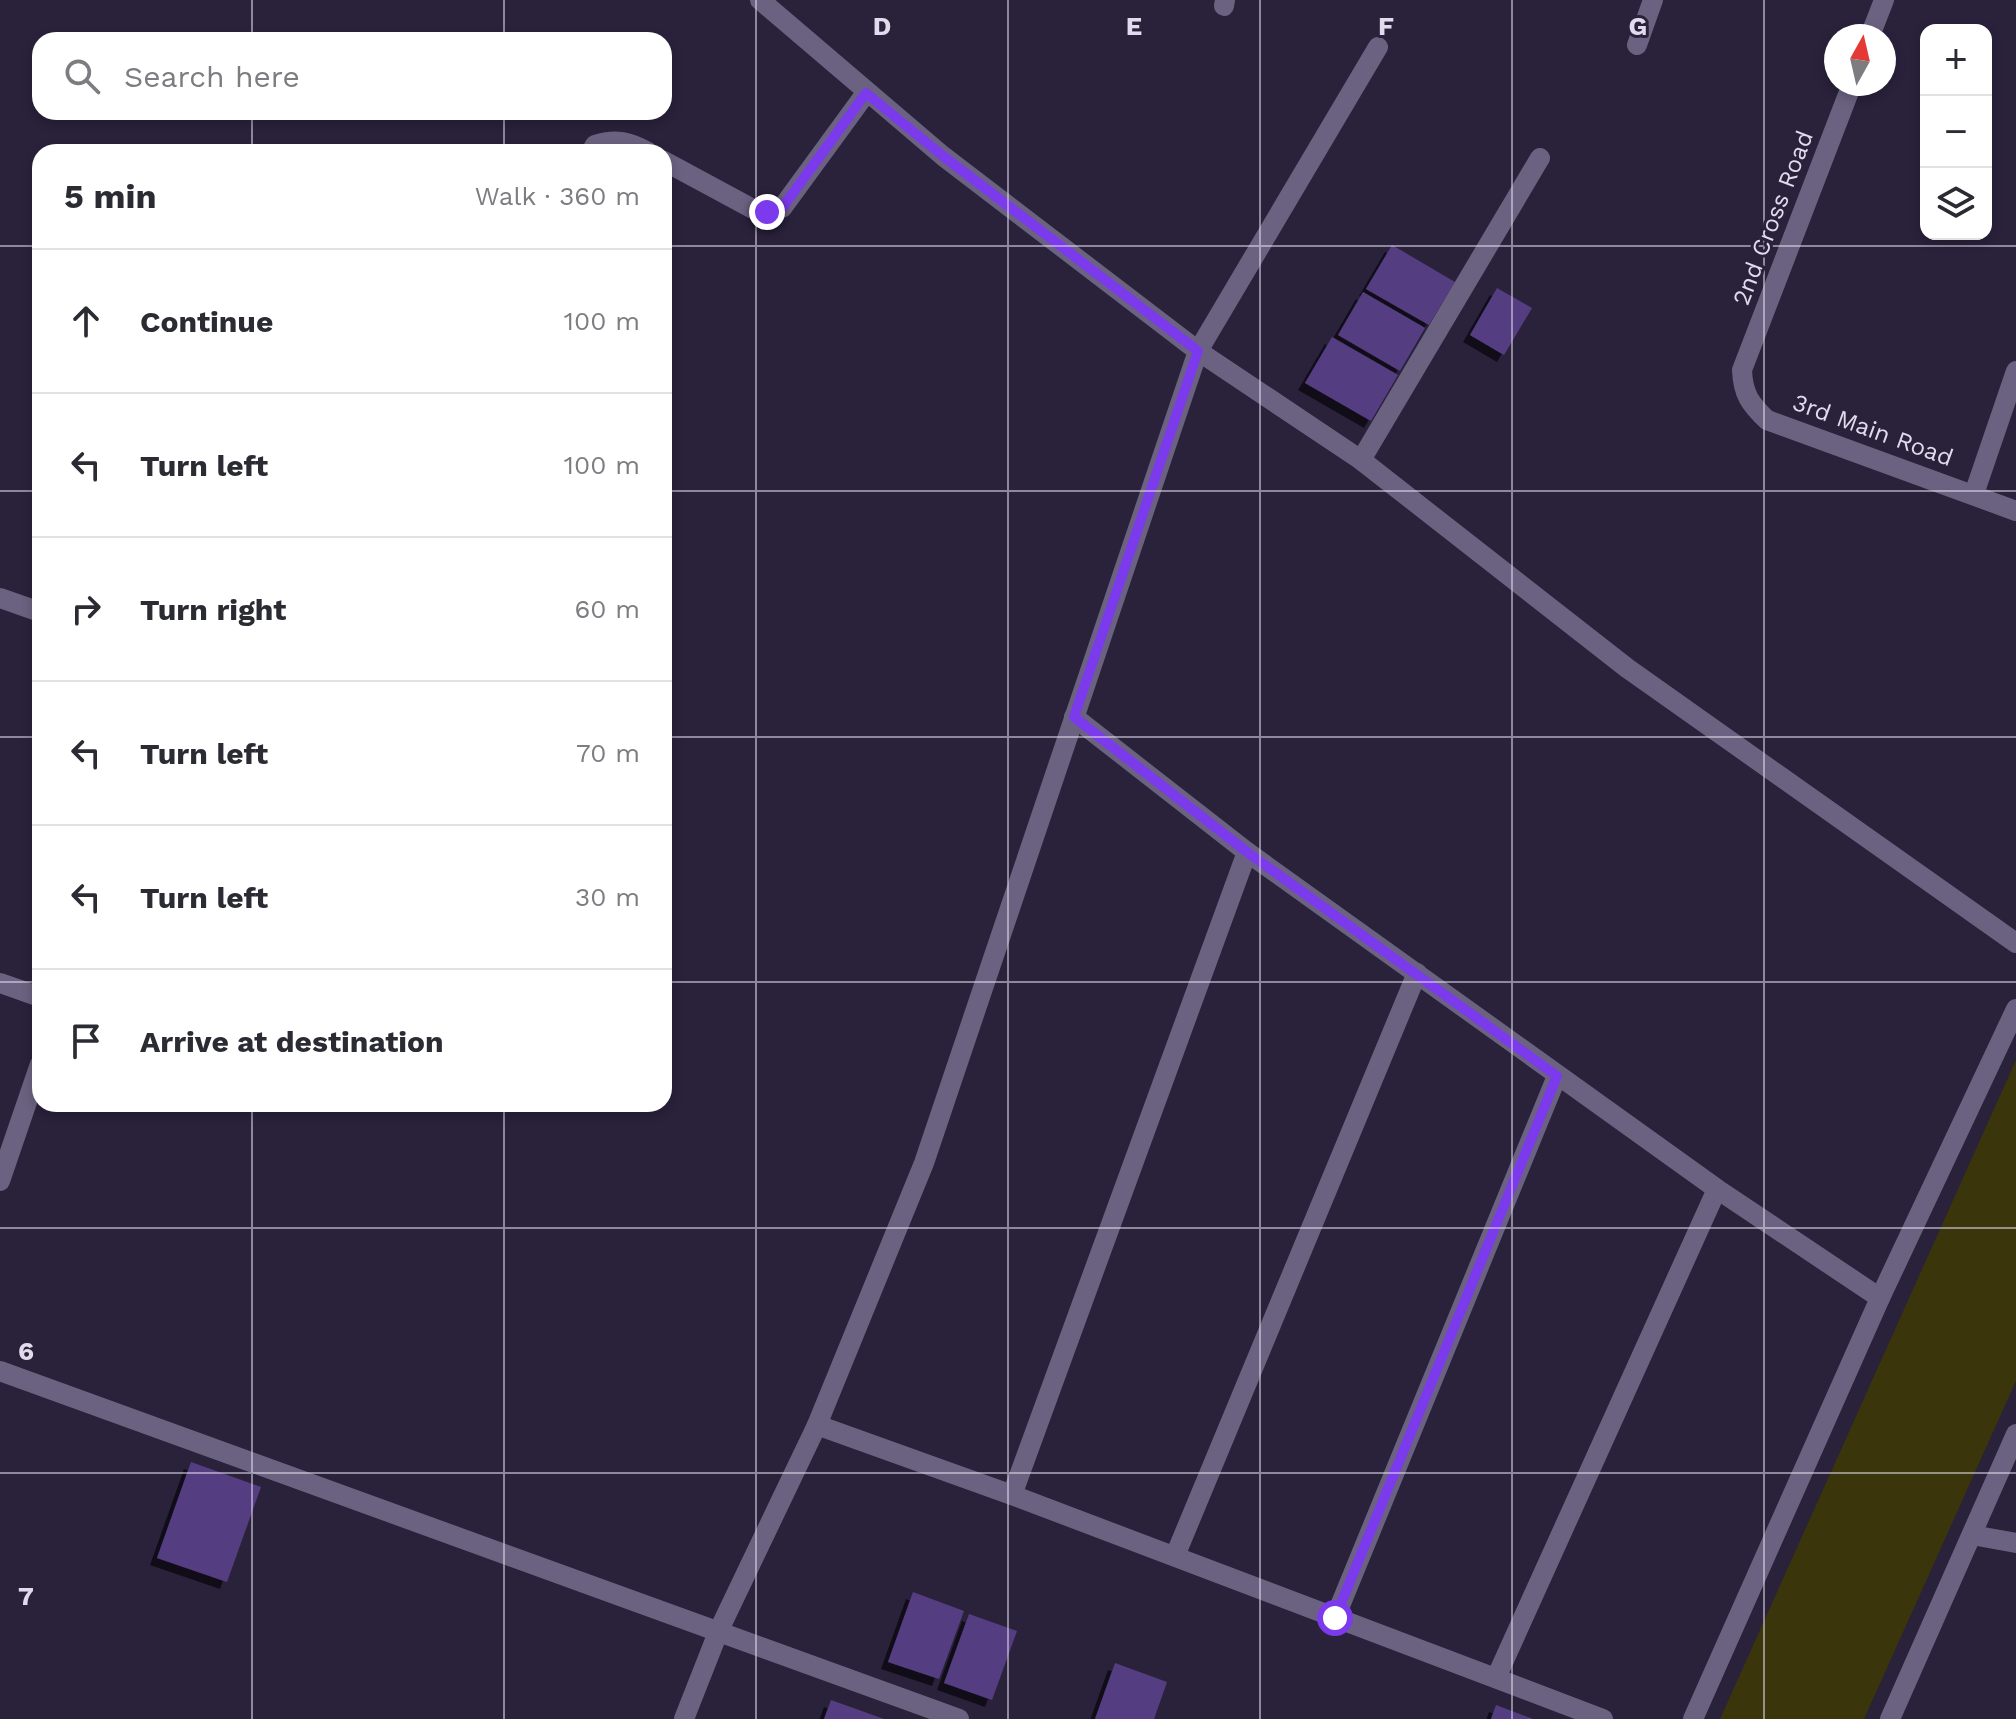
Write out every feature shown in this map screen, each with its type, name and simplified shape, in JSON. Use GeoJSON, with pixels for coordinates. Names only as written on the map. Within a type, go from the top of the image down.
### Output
{"type":"FeatureCollection","features":[{"type":"Feature","properties":{"kind":"street"},"geometry":{"type":"LineString","coordinates":[[760,0],[955,166],[1198,351],[1361,460],[1627,668],[2016,943]]}},
{"type":"Feature","properties":{"kind":"street"},"geometry":{"type":"LineString","coordinates":[[1637,45],[1653,0]]}},
{"type":"Feature","properties":{"kind":"street"},"geometry":{"type":"LineString","coordinates":[[1875,24],[1884,0]]}},
{"type":"Feature","properties":{"kind":"street"},"geometry":{"type":"LineString","coordinates":[[684,1719],[719,1630],[817,1425],[924,1163],[1198,351],[1378,47]]}},
{"type":"Feature","properties":{"kind":"street"},"geometry":{"type":"LineString","coordinates":[[672,165],[753,209],[767,212],[782,208],[866,93]]}},
{"type":"Feature","properties":{"kind":"street","name":"2nd Cross Road"},"geometry":{"type":"LineString","coordinates":[[1742,370],[1847,96]]}},
{"type":"Feature","properties":{"kind":"street"},"geometry":{"type":"LineString","coordinates":[[598,144],[608,141],[633,144]]}},
{"type":"Feature","properties":{"kind":"street"},"geometry":{"type":"LineString","coordinates":[[1361,460],[1540,158]]}},
{"type":"Feature","properties":{"kind":"street","name":"3rd Main Road"},"geometry":{"type":"LineString","coordinates":[[1742,370],[1748,402],[1767,420],[2016,511]]}},
{"type":"Feature","properties":{"kind":"street"},"geometry":{"type":"LineString","coordinates":[[1974,494],[2016,371]]}},
{"type":"Feature","properties":{"kind":"street"},"geometry":{"type":"LineString","coordinates":[[0,598],[32,609]]}},
{"type":"Feature","properties":{"kind":"street"},"geometry":{"type":"LineString","coordinates":[[1074,717],[1247,852],[1557,1076],[1717,1189],[1880,1298]]}},
{"type":"Feature","properties":{"kind":"street"},"geometry":{"type":"LineString","coordinates":[[1012,1495],[1247,852]]}},
{"type":"Feature","properties":{"kind":"street"},"geometry":{"type":"LineString","coordinates":[[1175,1556],[1417,973]]}},
{"type":"Feature","properties":{"kind":"street"},"geometry":{"type":"LineString","coordinates":[[0,983],[32,994]]}},
{"type":"Feature","properties":{"kind":"street"},"geometry":{"type":"LineString","coordinates":[[1693,1719],[1880,1298],[2016,1009]]}},
{"type":"Feature","properties":{"kind":"street"},"geometry":{"type":"LineString","coordinates":[[1335,1618],[1557,1076]]}},
{"type":"Feature","properties":{"kind":"street"},"geometry":{"type":"LineString","coordinates":[[0,1181],[32,1087]]}},
{"type":"Feature","properties":{"kind":"street"},"geometry":{"type":"LineString","coordinates":[[1496,1678],[1717,1189]]}},
{"type":"Feature","properties":{"kind":"street"},"geometry":{"type":"LineString","coordinates":[[0,1371],[959,1719]]}},
{"type":"Feature","properties":{"kind":"street"},"geometry":{"type":"LineString","coordinates":[[817,1425],[1012,1495],[1603,1719]]}},
{"type":"Feature","properties":{"kind":"street"},"geometry":{"type":"LineString","coordinates":[[1890,1719],[2016,1434]]}},
{"type":"Feature","properties":{"kind":"street"},"geometry":{"type":"LineString","coordinates":[[1972,1535],[2016,1543]]}},
{"type":"Feature","properties":{"kind":"shaded area"},"geometry":{"type":"Polygon","coordinates":[[[2016,1060],[2016,1381],[1864,1719],[1720,1719],[2016,1060]]]}},
{"type":"Feature","properties":{"kind":"building"},"geometry":{"type":"Polygon","coordinates":[[[1392,245],[1455,282],[1429,325],[1366,289],[1392,245]]]}},
{"type":"Feature","properties":{"kind":"building"},"geometry":{"type":"Polygon","coordinates":[[[1497,288],[1532,308],[1504,355],[1470,335],[1497,288]]]}},
{"type":"Feature","properties":{"kind":"building"},"geometry":{"type":"Polygon","coordinates":[[[1363,292],[1425,328],[1400,371],[1338,335],[1363,292]]]}},
{"type":"Feature","properties":{"kind":"building"},"geometry":{"type":"Polygon","coordinates":[[[1332,337],[1398,375],[1371,421],[1305,383],[1332,337]]]}},
{"type":"Feature","properties":{"kind":"building"},"geometry":{"type":"Polygon","coordinates":[[[191,1462],[261,1487],[227,1582],[157,1558],[191,1462]]]}},
{"type":"Feature","properties":{"kind":"building"},"geometry":{"type":"Polygon","coordinates":[[[913,1592],[964,1611],[939,1679],[888,1662],[913,1592]]]}},
{"type":"Feature","properties":{"kind":"building"},"geometry":{"type":"Polygon","coordinates":[[[969,1614],[1017,1631],[992,1700],[944,1683],[969,1614]]]}},
{"type":"Feature","properties":{"kind":"building"},"geometry":{"type":"Polygon","coordinates":[[[1115,1663],[1167,1682],[1154,1719],[1095,1719],[1115,1663]]]}},
{"type":"Feature","properties":{"kind":"building"},"geometry":{"type":"Polygon","coordinates":[[[831,1700],[884,1719],[824,1719],[831,1700]]]}},
{"type":"Feature","properties":{"kind":"building"},"geometry":{"type":"Polygon","coordinates":[[[1496,1705],[1533,1719],[1491,1719],[1496,1705]]]}},
{"type":"Feature","properties":{"kind":"route"},"geometry":{"type":"LineString","coordinates":[[767,212],[782,208],[866,93],[943,156],[1198,351],[1074,717],[1247,852],[1557,1076],[1335,1618]]}}]}
